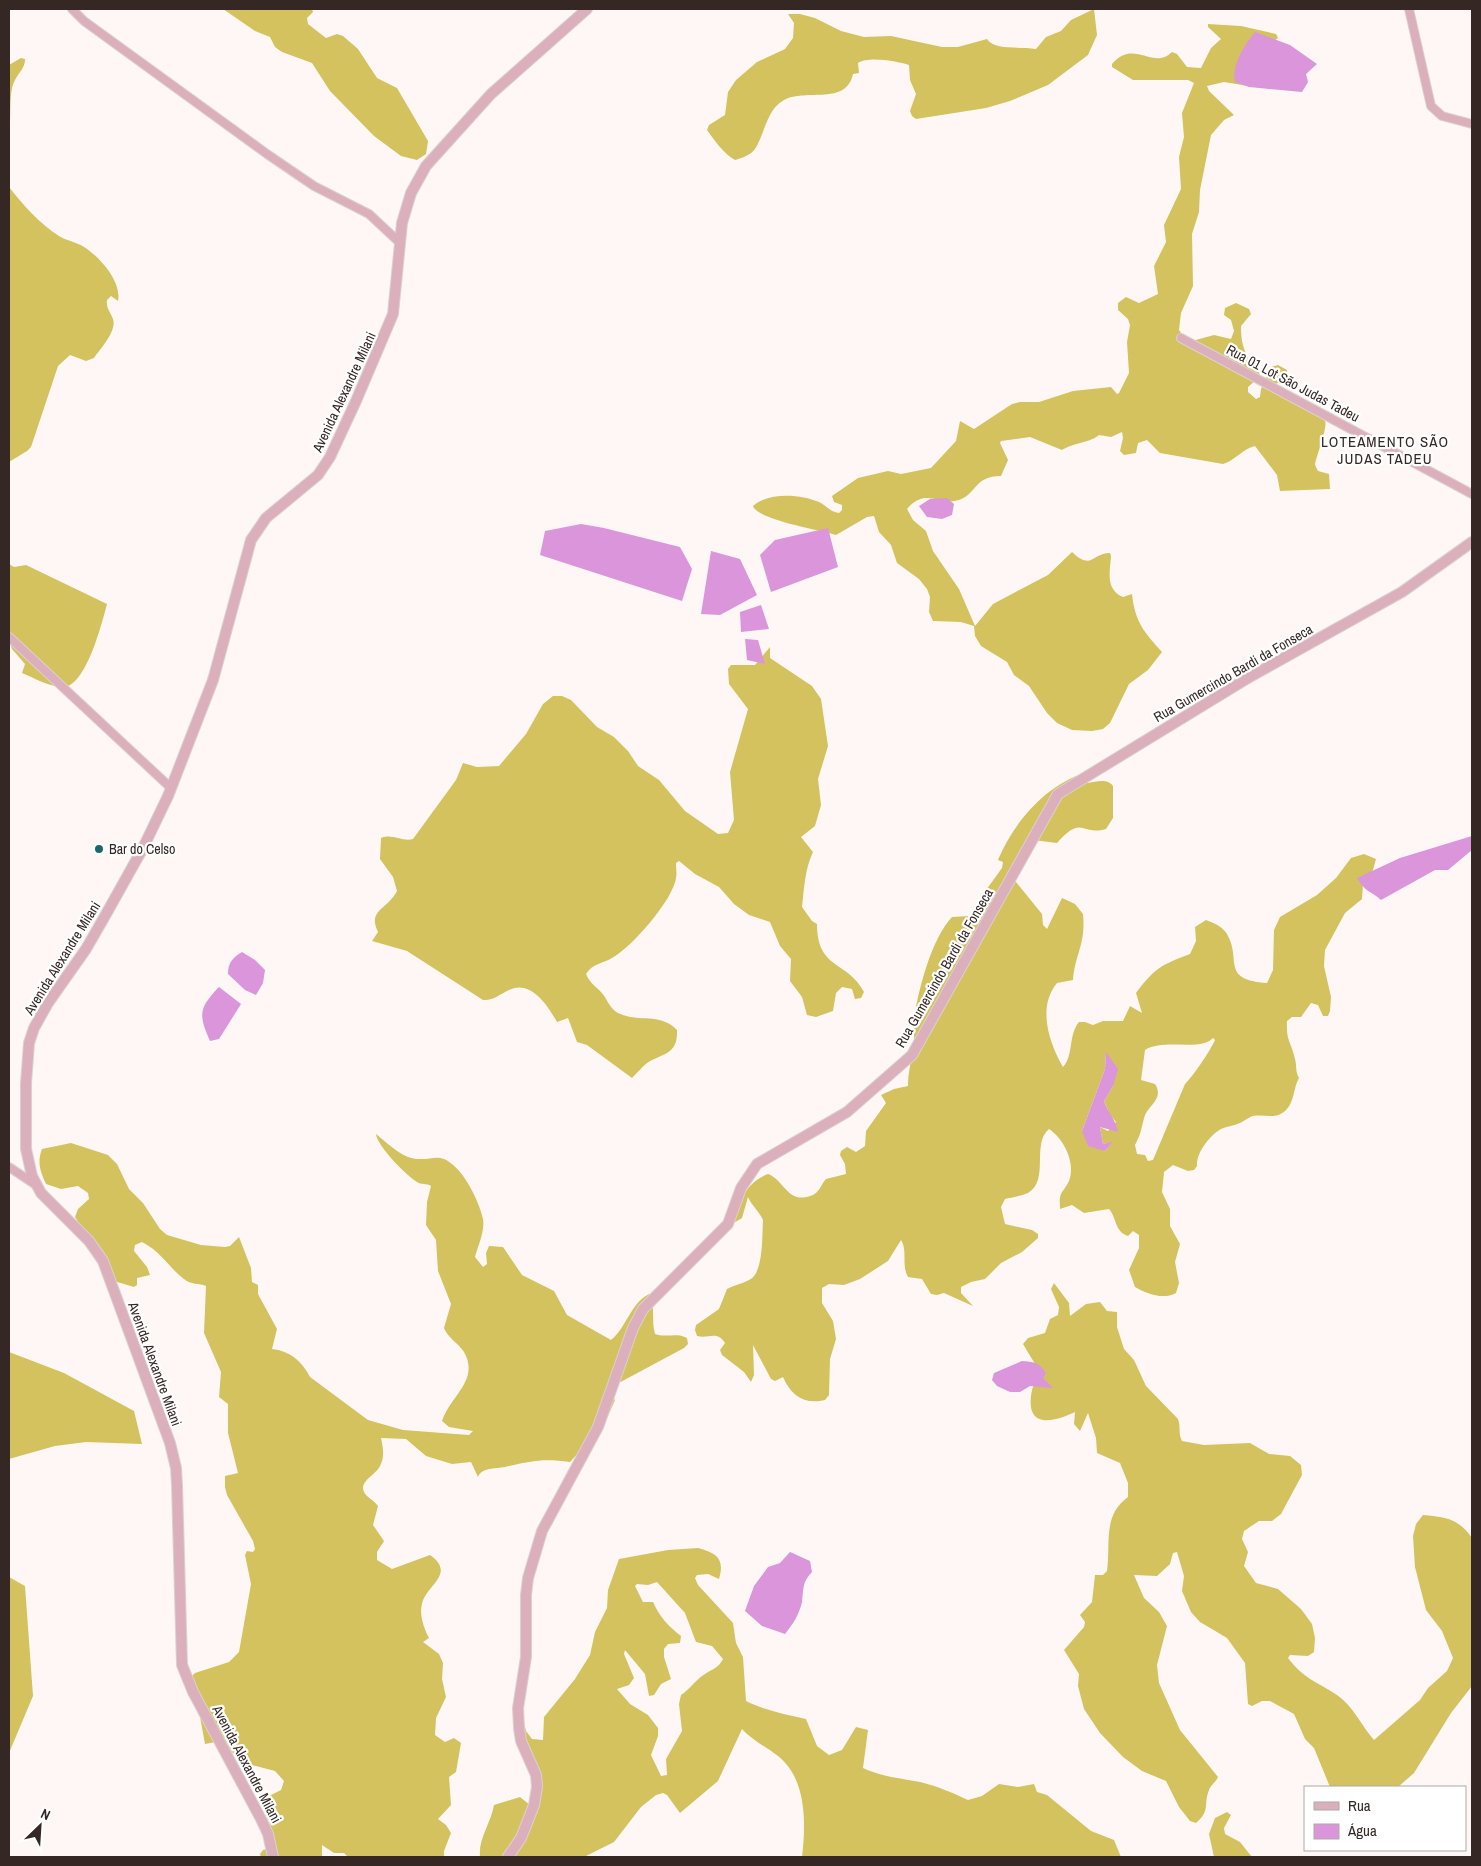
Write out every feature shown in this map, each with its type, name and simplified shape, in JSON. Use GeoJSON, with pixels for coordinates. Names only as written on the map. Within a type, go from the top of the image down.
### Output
{"type":"FeatureCollection","features":[{"type":"Feature","properties":{"kind":"street"},"geometry":{"type":"LineString","coordinates":[[72,9],[84,20],[267,154],[314,186],[368,214],[399,242]]}},
{"type":"Feature","properties":{"kind":"street","name":"Avenida Alexandre Milani"},"geometry":{"type":"LineString","coordinates":[[273,1857],[268,1834],[261,1819],[193,1692],[182,1665],[177,1485],[176,1468],[170,1442],[103,1261],[90,1241],[41,1193],[36,1185],[28,1161],[26,1149],[26,1083],[29,1043],[44,1010],[86,949],[143,848],[171,788],[213,680],[251,540],[266,518],[308,484],[325,465],[389,326],[396,303],[399,242],[411,193],[426,166],[491,94],[587,9]]}},
{"type":"Feature","properties":{"kind":"street"},"geometry":{"type":"LineString","coordinates":[[1410,9],[1430,106],[1442,116],[1472,124]]}},
{"type":"Feature","properties":{"kind":"street","name":"Rua 01 Lot São Judas Tadeu"},"geometry":{"type":"LineString","coordinates":[[1181,338],[1472,494]]}},
{"type":"Feature","properties":{"kind":"street","name":"Rua Gumercindo Bardi da Fonseca"},"geometry":{"type":"LineString","coordinates":[[508,1857],[521,1838],[534,1805],[537,1787],[536,1775],[521,1741],[518,1708],[526,1657],[526,1595],[528,1578],[542,1531],[598,1427],[633,1328],[643,1310],[728,1224],[741,1188],[757,1164],[846,1112],[912,1055],[1058,794],[1248,678],[1402,592],[1472,542]]}},
{"type":"Feature","properties":{"kind":"street"},"geometry":{"type":"LineString","coordinates":[[9,637],[171,788]]}},
{"type":"Feature","properties":{"kind":"street"},"geometry":{"type":"LineString","coordinates":[[9,1167],[36,1185]]}},
{"type":"Feature","properties":{"kind":"shaded area"},"geometry":{"type":"Polygon","coordinates":[[[223,9],[312,9],[313,12],[307,18],[308,24],[326,38],[337,34],[343,36],[358,49],[377,78],[397,88],[428,141],[426,154],[417,160],[401,156],[374,136],[330,91],[312,63],[282,52],[275,47],[270,37],[255,31],[223,9]]]}},
{"type":"Feature","properties":{"kind":"shaded area"},"geometry":{"type":"Polygon","coordinates":[[[1094,9],[1097,35],[1088,55],[1048,85],[1010,101],[986,108],[916,119],[910,111],[916,94],[910,80],[909,65],[890,61],[868,60],[858,63],[859,73],[853,74],[849,84],[842,90],[834,93],[793,97],[778,104],[773,110],[755,149],[743,157],[735,160],[727,154],[707,130],[709,125],[725,115],[728,92],[736,80],[757,62],[785,49],[793,38],[794,23],[788,14],[800,14],[815,18],[841,31],[864,37],[891,36],[942,47],[958,47],[987,39],[991,43],[1002,47],[1036,49],[1046,37],[1061,31],[1071,20],[1094,9]]]}},
{"type":"Feature","properties":{"kind":"shaded area"},"geometry":{"type":"Polygon","coordinates":[[[1208,24],[1241,26],[1276,34],[1278,38],[1275,40],[1261,38],[1254,87],[1224,82],[1207,86],[1209,91],[1234,115],[1224,120],[1211,135],[1200,190],[1199,212],[1192,234],[1193,286],[1181,313],[1179,330],[1184,337],[1192,341],[1214,335],[1231,339],[1234,331],[1231,320],[1224,315],[1225,308],[1236,303],[1249,309],[1251,314],[1241,326],[1243,346],[1259,374],[1258,378],[1248,387],[1248,392],[1256,399],[1260,397],[1261,389],[1271,367],[1278,365],[1287,370],[1287,378],[1274,385],[1320,415],[1325,421],[1325,429],[1315,465],[1318,471],[1329,474],[1330,489],[1280,491],[1277,475],[1255,446],[1223,464],[1160,453],[1147,440],[1138,443],[1136,453],[1124,455],[1120,451],[1123,438],[1122,432],[1111,437],[1099,435],[1062,450],[1030,437],[1001,441],[1000,443],[1008,460],[1001,476],[986,479],[959,500],[920,499],[907,509],[913,520],[926,531],[933,551],[959,589],[975,626],[993,604],[1048,575],[1072,552],[1088,561],[1110,553],[1110,580],[1113,589],[1123,597],[1132,594],[1135,612],[1141,626],[1162,652],[1148,670],[1129,684],[1110,723],[1103,729],[1092,731],[1072,730],[1057,723],[1047,713],[1029,686],[1014,675],[1007,662],[981,646],[975,636],[974,626],[961,622],[933,621],[929,612],[930,597],[927,589],[919,579],[897,563],[891,545],[879,532],[874,516],[867,517],[836,535],[777,520],[757,511],[753,506],[767,498],[794,496],[819,502],[839,513],[842,510],[842,505],[834,502],[832,496],[858,478],[888,471],[901,474],[931,468],[956,441],[960,421],[974,429],[1012,404],[1020,402],[1039,402],[1073,391],[1111,387],[1117,394],[1119,393],[1129,373],[1127,342],[1130,325],[1128,319],[1118,310],[1118,303],[1126,297],[1139,303],[1158,294],[1154,266],[1166,242],[1164,225],[1181,189],[1179,157],[1184,137],[1182,113],[1194,83],[1188,80],[1133,80],[1112,67],[1112,64],[1120,57],[1128,54],[1158,58],[1165,57],[1172,52],[1177,54],[1187,67],[1201,68],[1211,48],[1221,39],[1208,27],[1208,24]]]}},
{"type":"Feature","properties":{"kind":"shaded area"},"geometry":{"type":"Polygon","coordinates":[[[21,58],[25,59],[25,62],[13,85],[9,131],[9,65],[21,58]]]}},
{"type":"Feature","properties":{"kind":"shaded area"},"geometry":{"type":"Polygon","coordinates":[[[9,187],[45,226],[62,238],[81,245],[103,263],[117,286],[118,301],[111,296],[107,300],[113,319],[113,329],[94,358],[86,361],[70,355],[58,366],[31,447],[9,462],[9,187]]]}},
{"type":"Feature","properties":{"kind":"shaded area"},"geometry":{"type":"Polygon","coordinates":[[[9,564],[14,567],[26,565],[107,604],[92,653],[79,677],[71,684],[63,687],[53,686],[22,673],[25,664],[12,649],[9,641],[9,564]]]}},
{"type":"Feature","properties":{"kind":"shaded area"},"geometry":{"type":"Polygon","coordinates":[[[770,647],[770,658],[812,686],[821,699],[828,746],[818,779],[821,805],[815,826],[801,837],[813,852],[804,886],[802,907],[812,921],[817,924],[818,939],[822,950],[827,957],[857,982],[864,992],[861,998],[855,999],[852,989],[842,987],[836,993],[833,1011],[816,1017],[807,1015],[802,997],[790,981],[791,959],[780,946],[770,922],[749,915],[734,904],[719,887],[695,874],[679,861],[676,863],[676,876],[673,887],[650,922],[620,953],[595,966],[586,974],[618,1013],[626,1016],[663,1021],[677,1030],[677,1038],[672,1049],[647,1063],[632,1078],[587,1045],[577,1042],[568,1018],[557,1022],[544,1002],[531,991],[525,988],[517,988],[483,1000],[407,951],[372,941],[378,932],[375,925],[377,914],[397,891],[393,877],[380,859],[381,838],[389,836],[413,839],[456,780],[463,763],[477,767],[499,766],[526,734],[543,704],[553,696],[562,696],[571,700],[597,727],[614,737],[628,751],[638,766],[659,780],[685,811],[718,834],[728,833],[734,820],[730,772],[748,709],[729,684],[728,669],[731,665],[755,665],[770,647]]]}},
{"type":"Feature","properties":{"kind":"shaded area"},"geometry":{"type":"Polygon","coordinates":[[[1084,773],[1088,783],[1101,781],[1111,784],[1113,786],[1113,818],[1106,829],[1091,830],[1077,828],[1066,834],[1057,843],[1033,840],[1016,873],[1016,882],[1042,914],[1043,925],[1047,929],[1062,898],[1075,904],[1083,914],[1082,941],[1073,980],[1057,983],[1051,993],[1046,1014],[1053,1047],[1063,1067],[1069,1057],[1073,1033],[1079,1022],[1093,1025],[1103,1021],[1123,1021],[1130,1006],[1142,1013],[1136,993],[1159,968],[1190,954],[1196,941],[1195,927],[1206,920],[1221,928],[1232,945],[1235,967],[1238,973],[1243,978],[1267,983],[1273,970],[1274,930],[1280,917],[1317,895],[1336,878],[1351,858],[1364,854],[1376,859],[1373,870],[1363,884],[1362,899],[1345,913],[1325,950],[1324,966],[1331,997],[1328,1016],[1323,1016],[1318,1005],[1311,1003],[1301,1017],[1292,1017],[1287,1021],[1288,1038],[1299,1078],[1291,1103],[1286,1110],[1278,1115],[1253,1116],[1217,1132],[1201,1150],[1197,1166],[1194,1170],[1188,1171],[1173,1165],[1164,1172],[1162,1192],[1170,1209],[1170,1226],[1180,1244],[1175,1262],[1179,1283],[1176,1293],[1160,1296],[1135,1287],[1129,1270],[1139,1248],[1139,1235],[1133,1231],[1128,1236],[1123,1234],[1109,1209],[1084,1213],[1072,1205],[1060,1209],[1061,1195],[1071,1174],[1070,1159],[1064,1145],[1049,1129],[1041,1144],[1040,1171],[1034,1187],[1026,1194],[1005,1199],[1001,1207],[1005,1224],[1032,1230],[1038,1234],[1038,1238],[1022,1252],[1001,1263],[985,1279],[971,1282],[961,1287],[961,1293],[973,1306],[944,1293],[931,1294],[922,1279],[908,1277],[901,1240],[888,1261],[860,1279],[844,1285],[829,1284],[822,1288],[822,1303],[833,1321],[836,1339],[830,1359],[829,1395],[825,1400],[811,1401],[799,1398],[786,1384],[783,1377],[775,1381],[771,1379],[753,1345],[754,1375],[751,1382],[744,1372],[722,1355],[720,1350],[725,1343],[722,1339],[716,1336],[697,1336],[695,1330],[696,1325],[719,1309],[727,1289],[754,1276],[760,1262],[763,1220],[748,1197],[742,1218],[732,1224],[740,1201],[748,1188],[768,1174],[791,1194],[803,1198],[815,1193],[826,1179],[846,1174],[845,1164],[840,1155],[841,1151],[847,1147],[856,1152],[865,1146],[866,1131],[886,1103],[881,1095],[894,1089],[908,1086],[914,1042],[913,1025],[918,998],[931,953],[944,927],[952,917],[970,916],[976,913],[981,897],[1002,868],[1003,862],[998,860],[1022,819],[1044,796],[1070,779],[1084,773]],[[1213,1038],[1200,1044],[1162,1045],[1145,1050],[1141,1080],[1155,1084],[1158,1093],[1145,1115],[1135,1145],[1137,1154],[1145,1155],[1148,1161],[1153,1160],[1185,1084],[1209,1050],[1215,1040],[1213,1038]],[[1106,1053],[1105,1069],[1082,1131],[1105,1151],[1112,1143],[1103,1144],[1100,1127],[1108,1131],[1116,1122],[1110,1115],[1104,1101],[1113,1086],[1106,1053]]]}},
{"type":"Feature","properties":{"kind":"shaded area"},"geometry":{"type":"Polygon","coordinates":[[[376,1134],[397,1151],[409,1157],[415,1159],[441,1158],[458,1169],[474,1194],[483,1219],[482,1233],[475,1257],[483,1267],[487,1264],[486,1253],[489,1246],[503,1247],[522,1275],[554,1291],[567,1315],[611,1340],[621,1329],[637,1304],[649,1294],[652,1303],[655,1334],[683,1336],[687,1338],[688,1344],[684,1348],[615,1385],[611,1395],[615,1400],[604,1425],[570,1462],[544,1460],[493,1468],[482,1471],[478,1477],[471,1462],[452,1464],[426,1456],[406,1439],[381,1438],[382,1463],[366,1481],[363,1488],[365,1494],[378,1506],[373,1525],[384,1541],[377,1552],[377,1560],[392,1569],[430,1555],[438,1562],[441,1568],[437,1580],[424,1598],[421,1613],[429,1638],[423,1642],[439,1654],[443,1663],[442,1679],[446,1697],[436,1718],[435,1735],[445,1742],[454,1738],[461,1743],[456,1772],[449,1777],[451,1805],[438,1819],[446,1825],[451,1833],[444,1851],[444,1857],[348,1857],[344,1853],[334,1853],[322,1845],[322,1857],[261,1857],[260,1854],[263,1850],[270,1848],[272,1843],[272,1831],[262,1802],[265,1798],[281,1790],[284,1781],[275,1771],[244,1763],[223,1744],[216,1742],[205,1744],[198,1706],[190,1678],[195,1673],[229,1662],[239,1652],[251,1584],[245,1555],[247,1551],[253,1552],[255,1549],[253,1541],[227,1495],[225,1487],[225,1476],[238,1473],[228,1433],[228,1404],[219,1397],[221,1372],[204,1333],[206,1286],[187,1281],[160,1255],[142,1242],[135,1245],[134,1251],[147,1267],[150,1275],[137,1278],[137,1285],[134,1287],[114,1281],[75,1217],[78,1209],[89,1199],[88,1193],[78,1186],[61,1189],[46,1184],[39,1162],[42,1149],[71,1143],[108,1155],[117,1164],[129,1189],[143,1203],[160,1229],[167,1235],[201,1245],[225,1247],[230,1246],[239,1237],[251,1268],[252,1282],[258,1285],[258,1294],[277,1329],[272,1349],[284,1352],[295,1358],[310,1377],[368,1420],[403,1430],[469,1435],[473,1431],[449,1427],[442,1421],[466,1380],[468,1362],[464,1352],[444,1328],[451,1304],[438,1271],[436,1240],[426,1225],[427,1202],[431,1186],[419,1183],[406,1173],[381,1146],[376,1134]]]}},
{"type":"Feature","properties":{"kind":"shaded area"},"geometry":{"type":"Polygon","coordinates":[[[1054,1283],[1069,1303],[1070,1316],[1086,1304],[1100,1302],[1107,1311],[1117,1312],[1117,1327],[1124,1349],[1134,1360],[1146,1386],[1178,1419],[1182,1441],[1204,1445],[1250,1443],[1269,1454],[1290,1456],[1301,1465],[1302,1475],[1281,1514],[1272,1521],[1259,1521],[1244,1531],[1242,1539],[1248,1552],[1244,1566],[1256,1583],[1278,1589],[1301,1609],[1312,1624],[1315,1638],[1314,1652],[1308,1656],[1290,1655],[1288,1658],[1305,1675],[1343,1699],[1374,1740],[1420,1700],[1428,1688],[1447,1671],[1453,1658],[1442,1631],[1426,1610],[1415,1567],[1413,1536],[1416,1524],[1423,1515],[1445,1518],[1457,1523],[1472,1538],[1472,1686],[1451,1713],[1414,1773],[1399,1786],[1330,1786],[1314,1748],[1305,1739],[1294,1714],[1270,1701],[1262,1701],[1252,1706],[1248,1704],[1245,1663],[1227,1638],[1200,1622],[1191,1612],[1182,1591],[1184,1576],[1177,1552],[1173,1553],[1170,1564],[1157,1576],[1134,1575],[1144,1598],[1159,1612],[1167,1626],[1157,1665],[1159,1683],[1180,1730],[1218,1777],[1207,1795],[1205,1811],[1201,1818],[1196,1823],[1190,1821],[1179,1807],[1166,1781],[1142,1771],[1123,1757],[1100,1733],[1084,1709],[1078,1686],[1079,1674],[1064,1650],[1084,1627],[1085,1622],[1080,1615],[1092,1602],[1095,1575],[1103,1575],[1107,1571],[1111,1521],[1120,1504],[1128,1497],[1128,1483],[1120,1463],[1097,1453],[1096,1438],[1088,1413],[1080,1431],[1074,1424],[1075,1412],[1060,1418],[1044,1420],[1034,1414],[1031,1407],[1032,1389],[1038,1369],[1023,1344],[1028,1338],[1045,1333],[1050,1319],[1058,1315],[1059,1307],[1051,1289],[1054,1283]]]}},
{"type":"Feature","properties":{"kind":"shaded area"},"geometry":{"type":"Polygon","coordinates":[[[9,1352],[64,1373],[134,1411],[142,1444],[86,1442],[55,1446],[9,1459],[9,1352]]]}},
{"type":"Feature","properties":{"kind":"shaded area"},"geometry":{"type":"Polygon","coordinates":[[[698,1548],[710,1552],[718,1558],[721,1566],[719,1579],[708,1574],[697,1575],[695,1578],[698,1585],[733,1623],[736,1643],[743,1657],[746,1701],[768,1710],[806,1719],[817,1746],[829,1755],[842,1750],[856,1727],[868,1730],[863,1768],[884,1775],[920,1782],[951,1792],[968,1800],[982,1796],[999,1784],[1018,1787],[1034,1784],[1037,1792],[1047,1795],[1091,1831],[1114,1840],[1121,1857],[802,1857],[804,1817],[795,1777],[778,1756],[742,1729],[718,1781],[680,1813],[667,1795],[663,1793],[656,1795],[641,1807],[614,1842],[584,1857],[480,1857],[481,1844],[494,1805],[520,1797],[530,1805],[536,1788],[524,1750],[522,1712],[526,1731],[532,1739],[543,1740],[544,1717],[575,1679],[590,1655],[595,1632],[607,1608],[608,1590],[619,1559],[668,1550],[698,1548]],[[657,1582],[648,1585],[637,1584],[635,1586],[643,1602],[653,1602],[665,1621],[681,1636],[680,1643],[668,1644],[664,1649],[664,1657],[671,1679],[661,1684],[654,1695],[649,1696],[645,1674],[625,1650],[624,1654],[634,1678],[629,1685],[617,1689],[630,1704],[648,1715],[658,1728],[658,1736],[651,1755],[661,1776],[667,1775],[666,1759],[682,1731],[679,1704],[681,1695],[702,1676],[717,1667],[723,1659],[712,1646],[696,1642],[685,1613],[657,1582]]]}},
{"type":"Feature","properties":{"kind":"shaded area"},"geometry":{"type":"Polygon","coordinates":[[[9,1577],[25,1586],[33,1696],[9,1753],[9,1577]]]}},
{"type":"Feature","properties":{"kind":"shaded area"},"geometry":{"type":"Polygon","coordinates":[[[1227,1812],[1231,1815],[1224,1828],[1225,1834],[1240,1842],[1252,1857],[1214,1857],[1209,1834],[1215,1818],[1227,1812]]]}},
{"type":"Feature","properties":{"kind":"water"},"geometry":{"type":"Polygon","coordinates":[[[1255,32],[1290,45],[1317,64],[1306,74],[1308,82],[1302,92],[1249,87],[1235,82],[1234,76],[1237,62],[1243,49],[1255,32]]]}},
{"type":"Feature","properties":{"kind":"water"},"geometry":{"type":"Polygon","coordinates":[[[947,498],[954,504],[952,515],[942,519],[927,517],[919,506],[930,499],[947,498]]]}},
{"type":"Feature","properties":{"kind":"water"},"geometry":{"type":"Polygon","coordinates":[[[581,524],[680,547],[692,569],[682,601],[540,555],[545,531],[581,524]]]}},
{"type":"Feature","properties":{"kind":"water"},"geometry":{"type":"Polygon","coordinates":[[[828,528],[838,567],[771,592],[760,555],[775,540],[828,528]]]}},
{"type":"Feature","properties":{"kind":"water"},"geometry":{"type":"Polygon","coordinates":[[[711,551],[740,559],[757,595],[720,615],[701,614],[711,551]]]}},
{"type":"Feature","properties":{"kind":"water"},"geometry":{"type":"Polygon","coordinates":[[[761,605],[769,629],[741,632],[740,612],[761,605]]]}},
{"type":"Feature","properties":{"kind":"water"},"geometry":{"type":"Polygon","coordinates":[[[745,639],[758,640],[765,664],[747,660],[745,639]]]}},
{"type":"Feature","properties":{"kind":"water"},"geometry":{"type":"Polygon","coordinates":[[[1472,836],[1472,850],[1448,870],[1435,870],[1381,900],[1366,889],[1357,878],[1400,858],[1472,836]]]}},
{"type":"Feature","properties":{"kind":"water"},"geometry":{"type":"Polygon","coordinates":[[[242,952],[255,960],[265,970],[263,983],[256,995],[245,990],[228,974],[231,961],[242,952]]]}},
{"type":"Feature","properties":{"kind":"water"},"geometry":{"type":"Polygon","coordinates":[[[219,987],[241,1004],[219,1039],[210,1041],[202,1018],[202,1012],[207,1001],[219,987]]]}},
{"type":"Feature","properties":{"kind":"water"},"geometry":{"type":"Polygon","coordinates":[[[1106,1052],[1118,1069],[1113,1086],[1104,1101],[1118,1132],[1100,1127],[1103,1144],[1113,1142],[1105,1151],[1088,1146],[1082,1131],[1105,1069],[1106,1052]]]}},
{"type":"Feature","properties":{"kind":"water"},"geometry":{"type":"Polygon","coordinates":[[[1022,1361],[1033,1362],[1041,1367],[1046,1373],[1043,1378],[1053,1388],[1030,1386],[1020,1392],[1010,1392],[997,1386],[992,1380],[994,1373],[1022,1361]]]}},
{"type":"Feature","properties":{"kind":"water"},"geometry":{"type":"Polygon","coordinates":[[[790,1552],[810,1561],[812,1572],[805,1582],[802,1602],[797,1615],[785,1634],[762,1626],[745,1611],[754,1586],[768,1567],[780,1563],[790,1552]]]}},
{"type":"Feature","properties":{"kind":"place","name":"Bar do Celso"},"geometry":{"type":"Point","coordinates":[99,849]}},
{"type":"Feature","properties":{"kind":"district","name":"LOTEAMENTO SÃO JUDAS TADEU"},"geometry":{"type":"Point","coordinates":[1385,450]}}]}
